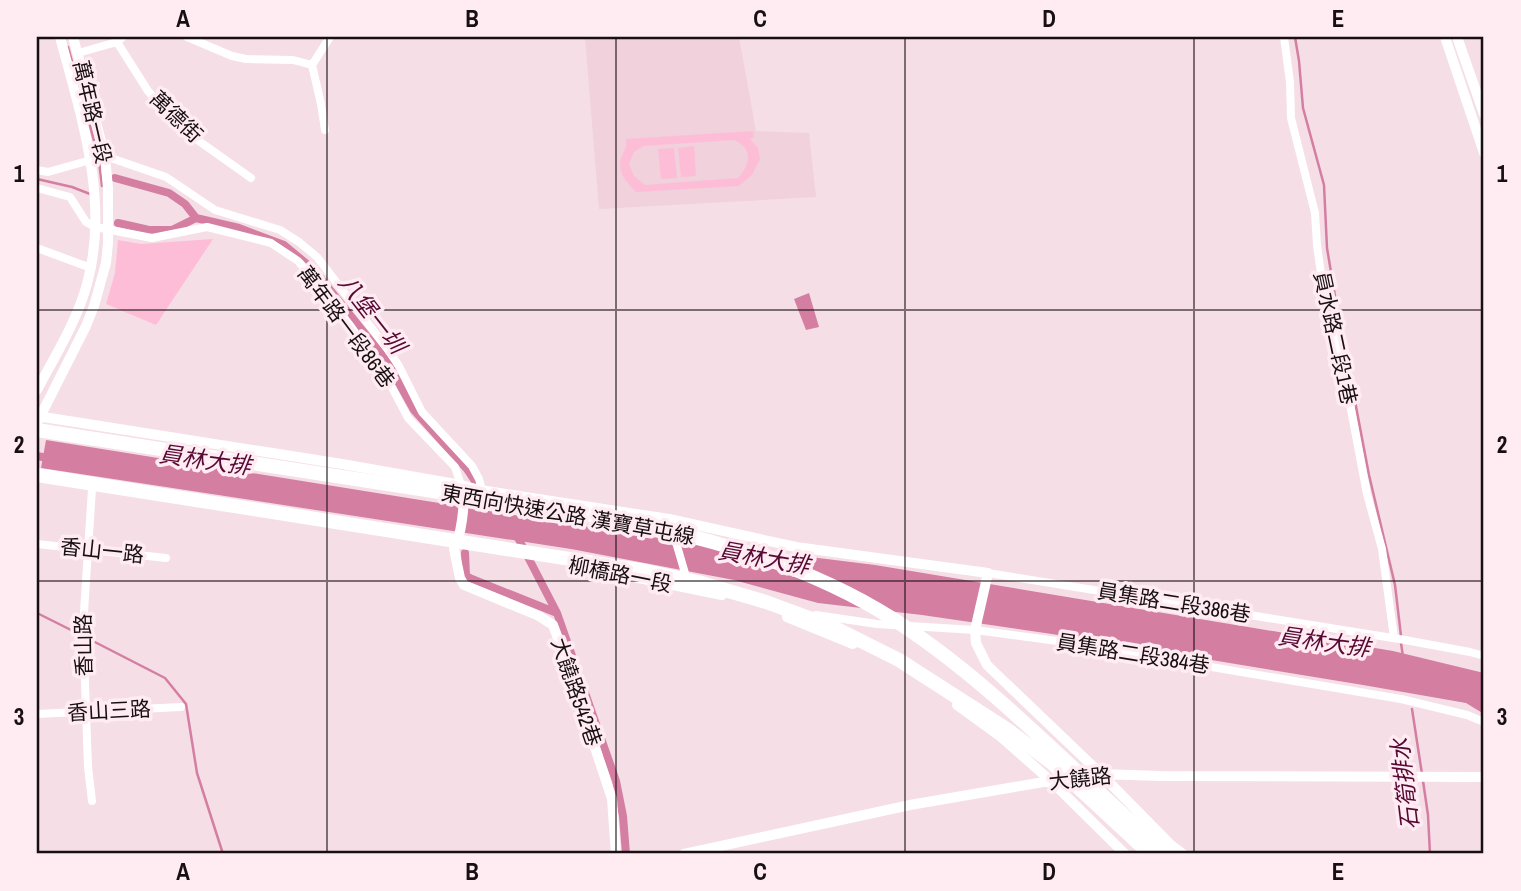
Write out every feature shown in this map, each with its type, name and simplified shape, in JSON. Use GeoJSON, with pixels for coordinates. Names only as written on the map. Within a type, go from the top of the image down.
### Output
{"type":"FeatureCollection","features":[{"type":"Feature","properties":{"kind":"highway","name":"東西向快速公路 漢寶草屯線"},"geometry":{"type":"LineString","coordinates":[[37,422],[583,514],[682,533],[773,561],[834,586],[892,619],[948,657],[1009,707],[1168,854]]}},
{"type":"Feature","properties":{"kind":"highway","name":"東西向快速公路 漢寶草屯線"},"geometry":{"type":"LineString","coordinates":[[37,475],[646,571],[698,582],[766,602],[831,626],[899,660],[978,710],[1053,764],[1150,854]]}},
{"type":"Feature","properties":{"kind":"main road","name":"萬年路一段"},"geometry":{"type":"LineString","coordinates":[[37,390],[84,294],[91,268],[95,223],[92,164],[60,37]]}},
{"type":"Feature","properties":{"kind":"main road","name":"萬年路一段"},"geometry":{"type":"LineString","coordinates":[[37,422],[86,326],[106,263],[106,162],[73,37]]}},
{"type":"Feature","properties":{"kind":"main road"},"geometry":{"type":"LineString","coordinates":[[1445,37],[1484,153]]}},
{"type":"Feature","properties":{"kind":"main road"},"geometry":{"type":"LineString","coordinates":[[1457,37],[1484,114]]}},
{"type":"Feature","properties":{"kind":"main road"},"geometry":{"type":"LineString","coordinates":[[37,422],[342,464],[482,490],[669,519],[796,547],[988,573],[975,630],[976,643],[987,665],[1183,854]]}},
{"type":"Feature","properties":{"kind":"main road","name":"柳橋路一段"},"geometry":{"type":"LineString","coordinates":[[37,482],[608,572],[727,597],[778,613],[859,646],[920,679],[1001,737],[1051,781],[1125,854]]}},
{"type":"Feature","properties":{"kind":"main road"},"geometry":{"type":"LineString","coordinates":[[456,546],[464,498],[461,485]]}},
{"type":"Feature","properties":{"kind":"main road","name":"大饒路542巷"},"geometry":{"type":"LineString","coordinates":[[456,546],[454,549],[458,572],[464,585],[539,616],[553,625],[612,799],[616,854]]}},
{"type":"Feature","properties":{"kind":"main road","name":"大饒路"},"geometry":{"type":"LineString","coordinates":[[684,854],[910,805],[1101,774],[1484,777]]}},
{"type":"Feature","properties":{"kind":"street"},"geometry":{"type":"LineString","coordinates":[[187,37],[246,60],[293,60],[312,65]]}},
{"type":"Feature","properties":{"kind":"street"},"geometry":{"type":"LineString","coordinates":[[325,130],[312,65],[330,37]]}},
{"type":"Feature","properties":{"kind":"street","name":"員水路二段1巷"},"geometry":{"type":"LineString","coordinates":[[1284,37],[1290,82],[1291,118],[1315,213],[1321,274],[1341,357],[1367,494],[1382,549],[1394,638]]}},
{"type":"Feature","properties":{"kind":"street"},"geometry":{"type":"LineString","coordinates":[[78,53],[120,39]]}},
{"type":"Feature","properties":{"kind":"street","name":"萬德街"},"geometry":{"type":"LineString","coordinates":[[120,39],[148,91],[182,129],[251,178]]}},
{"type":"Feature","properties":{"kind":"street"},"geometry":{"type":"LineString","coordinates":[[37,170],[48,172],[106,162],[166,177],[215,210],[280,230],[299,242],[317,257],[386,347],[399,366],[422,412],[472,466],[482,490]]}},
{"type":"Feature","properties":{"kind":"street"},"geometry":{"type":"LineString","coordinates":[[37,188],[70,197],[86,222],[95,223]]}},
{"type":"Feature","properties":{"kind":"street","name":"萬年路一段86巷"},"geometry":{"type":"LineString","coordinates":[[95,223],[152,238],[206,227],[271,243],[298,261],[352,328],[387,378],[408,418],[455,467],[461,485]]}},
{"type":"Feature","properties":{"kind":"street"},"geometry":{"type":"LineString","coordinates":[[37,248],[91,268]]}},
{"type":"Feature","properties":{"kind":"street","name":"香山路"},"geometry":{"type":"LineString","coordinates":[[92,489],[83,627],[92,801]]}},
{"type":"Feature","properties":{"kind":"street"},"geometry":{"type":"LineString","coordinates":[[669,519],[689,588]]}},
{"type":"Feature","properties":{"kind":"street","name":"香山一路"},"geometry":{"type":"LineString","coordinates":[[37,544],[166,558]]}},
{"type":"Feature","properties":{"kind":"street","name":"員集路二段386巷"},"geometry":{"type":"LineString","coordinates":[[988,573],[1394,638],[1484,656]]}},
{"type":"Feature","properties":{"kind":"street","name":"員集路二段384巷"},"geometry":{"type":"LineString","coordinates":[[778,613],[801,613],[877,624],[975,630],[1057,641],[1401,699],[1467,715],[1484,722]]}},
{"type":"Feature","properties":{"kind":"street","name":"香山三路"},"geometry":{"type":"LineString","coordinates":[[37,714],[181,707]]}},
{"type":"Feature","properties":{"kind":"shaded area"},"geometry":{"type":"Polygon","coordinates":[[[585,37],[739,37],[756,131],[809,133],[816,197],[599,209],[585,37]]]}},
{"type":"Feature","properties":{"kind":"shaded area"},"geometry":{"type":"Polygon","coordinates":[[[753,131],[754,137],[750,139],[758,148],[760,159],[752,175],[739,186],[636,192],[620,167],[626,139],[753,131]],[[734,140],[643,146],[634,152],[629,164],[634,176],[645,185],[738,178],[748,157],[745,148],[734,140]]]}},
{"type":"Feature","properties":{"kind":"shaded area"},"geometry":{"type":"Polygon","coordinates":[[[694,146],[696,176],[681,177],[678,148],[694,146]]]}},
{"type":"Feature","properties":{"kind":"shaded area"},"geometry":{"type":"Polygon","coordinates":[[[674,148],[677,178],[661,179],[658,149],[674,148]]]}},
{"type":"Feature","properties":{"kind":"shaded area"},"geometry":{"type":"Polygon","coordinates":[[[213,239],[156,325],[106,304],[115,273],[118,240],[141,244],[213,239]]]}},
{"type":"Feature","properties":{"kind":"water"},"geometry":{"type":"Polygon","coordinates":[[[809,293],[819,327],[806,330],[794,299],[809,293]]]}},
{"type":"Feature","properties":{"kind":"water"},"geometry":{"type":"Polygon","coordinates":[[[46,440],[651,537],[875,565],[1393,651],[1484,673],[1484,714],[1466,703],[1363,685],[1072,637],[818,603],[734,580],[571,549],[41,468],[46,440]]]}},
{"type":"Feature","properties":{"kind":"waterway"},"geometry":{"type":"LineString","coordinates":[[1295,37],[1303,108],[1324,185],[1327,248],[1335,296],[1369,475],[1395,585],[1401,636]]}},
{"type":"Feature","properties":{"kind":"waterway"},"geometry":{"type":"LineString","coordinates":[[68,47],[98,155]]}},
{"type":"Feature","properties":{"kind":"waterway"},"geometry":{"type":"LineString","coordinates":[[99,161],[102,186]]}},
{"type":"Feature","properties":{"kind":"waterway","name":"八堡一圳"},"geometry":{"type":"LineString","coordinates":[[115,178],[169,193],[185,204],[196,218],[239,228],[284,245],[314,270],[386,360],[414,410],[467,469],[475,481],[473,488]]}},
{"type":"Feature","properties":{"kind":"waterway","name":"八堡一圳"},"geometry":{"type":"LineString","coordinates":[[37,179],[90,194]]}},
{"type":"Feature","properties":{"kind":"waterway","name":"八堡一圳"},"geometry":{"type":"LineString","coordinates":[[118,223],[149,230],[172,230],[196,218]]}},
{"type":"Feature","properties":{"kind":"waterway","name":"員林大排"},"geometry":{"type":"LineString","coordinates":[[37,456],[53,459]]}},
{"type":"Feature","properties":{"kind":"waterway"},"geometry":{"type":"LineString","coordinates":[[515,532],[557,613]]}},
{"type":"Feature","properties":{"kind":"waterway","name":"八堡一圳"},"geometry":{"type":"LineString","coordinates":[[465,553],[466,576],[557,613],[616,781],[623,816],[626,854]]}},
{"type":"Feature","properties":{"kind":"waterway"},"geometry":{"type":"LineString","coordinates":[[37,613],[81,635]]}},
{"type":"Feature","properties":{"kind":"waterway"},"geometry":{"type":"LineString","coordinates":[[87,638],[165,678],[186,704],[197,773],[223,854]]}},
{"type":"Feature","properties":{"kind":"waterway"},"geometry":{"type":"LineString","coordinates":[[1401,643],[1403,657]]}},
{"type":"Feature","properties":{"kind":"waterway","name":"石筍排水"},"geometry":{"type":"LineString","coordinates":[[1412,709],[1422,774]]}},
{"type":"Feature","properties":{"kind":"waterway","name":"石筍排水"},"geometry":{"type":"LineString","coordinates":[[1423,781],[1430,854]]}}]}
